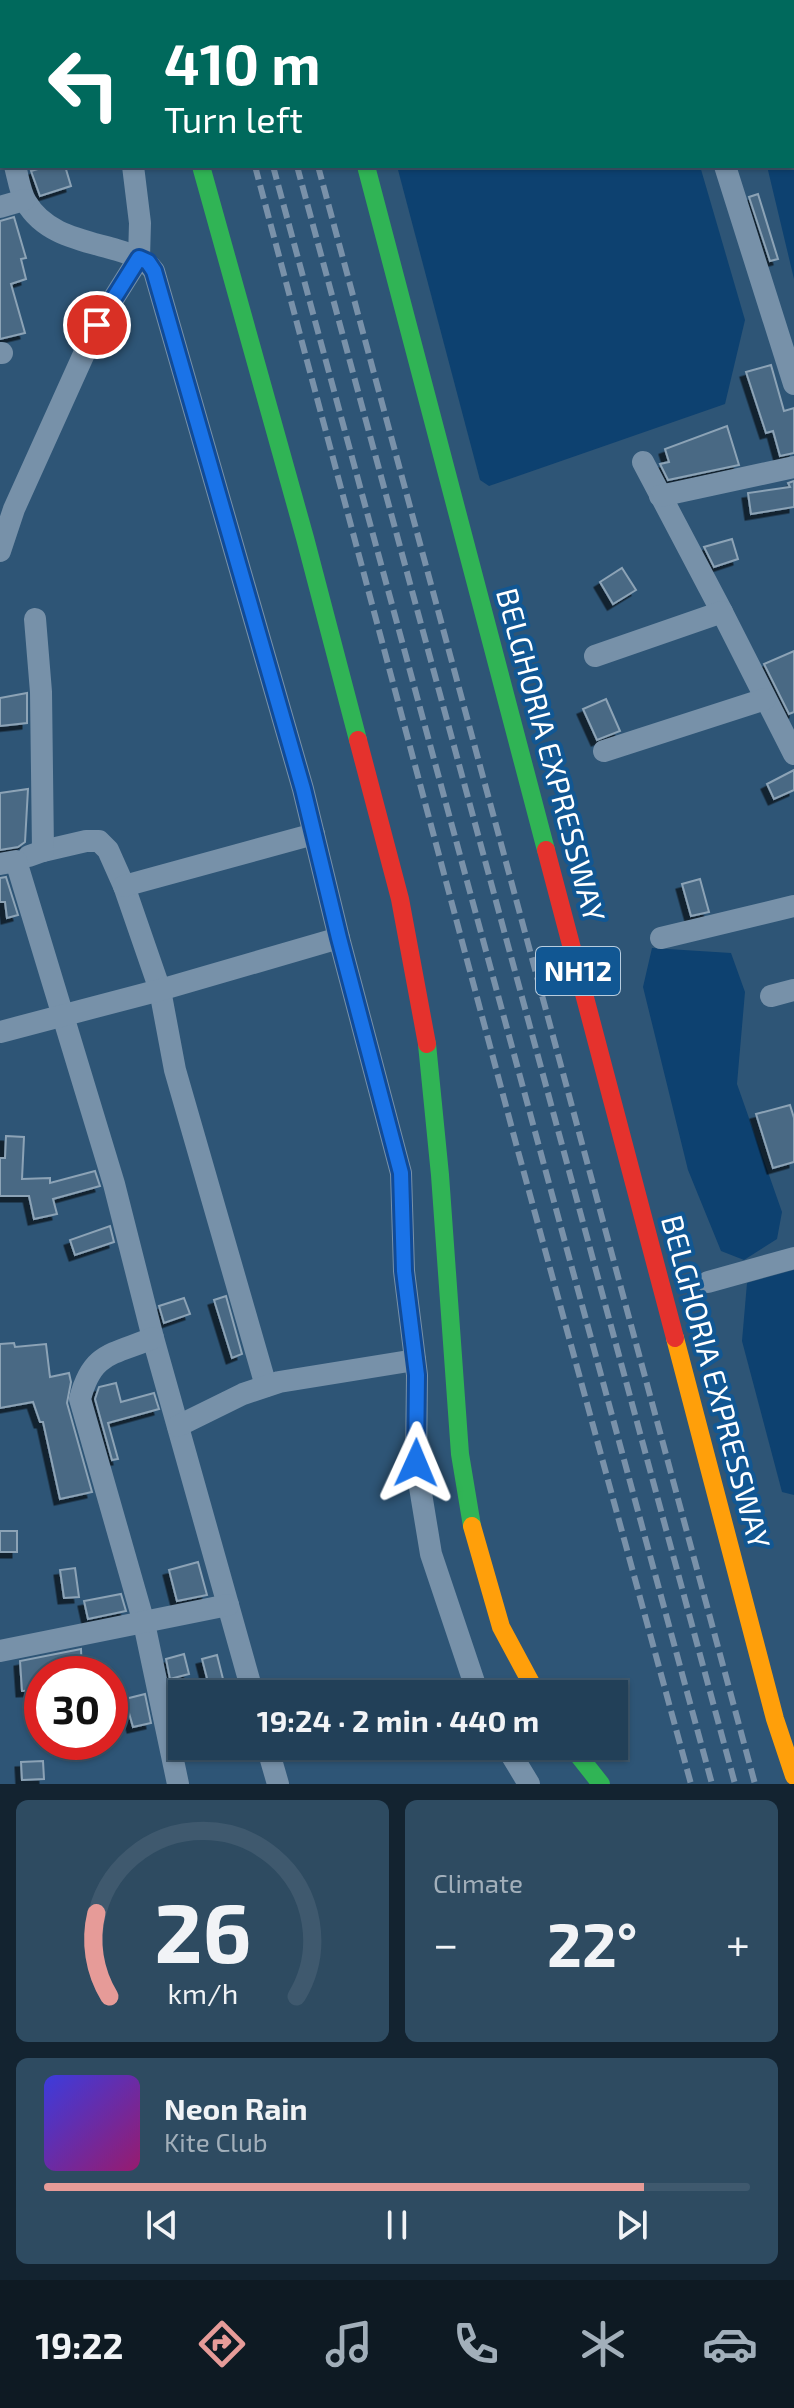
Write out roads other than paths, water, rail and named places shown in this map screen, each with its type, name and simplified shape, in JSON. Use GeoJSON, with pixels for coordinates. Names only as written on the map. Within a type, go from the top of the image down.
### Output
{"type":"FeatureCollection","features":[{"type":"Feature","properties":{"kind":"highway"},"geometry":{"type":"LineString","coordinates":[[202,168],[305,538],[400,899],[428,1047],[460,1454],[475,1541],[501,1627],[529,1680]]}},
{"type":"Feature","properties":{"kind":"highway","name":"BELGHORIA EXPRESSWAY"},"geometry":{"type":"LineString","coordinates":[[367,168],[775,1719],[794,1776]]}},
{"type":"Feature","properties":{"kind":"highway"},"geometry":{"type":"LineString","coordinates":[[582,1760],[601,1784]]}},
{"type":"Feature","properties":{"kind":"street"},"geometry":{"type":"LineString","coordinates":[[16,168],[24,200],[49,229],[131,255],[148,262],[154,271],[314,834],[401,1173],[404,1271],[415,1360],[416,1463],[431,1554],[473,1680]]}},
{"type":"Feature","properties":{"kind":"street"},"geometry":{"type":"LineString","coordinates":[[0,551],[19,496],[90,339],[122,282],[140,223],[133,168]]}},
{"type":"Feature","properties":{"kind":"street"},"geometry":{"type":"LineString","coordinates":[[726,168],[794,384]]}},
{"type":"Feature","properties":{"kind":"street"},"geometry":{"type":"LineString","coordinates":[[0,207],[24,200]]}},
{"type":"Feature","properties":{"kind":"street"},"geometry":{"type":"LineString","coordinates":[[643,462],[794,754]]}},
{"type":"Feature","properties":{"kind":"street"},"geometry":{"type":"LineString","coordinates":[[660,496],[794,467]]}},
{"type":"Feature","properties":{"kind":"street"},"geometry":{"type":"LineString","coordinates":[[595,656],[722,612]]}},
{"type":"Feature","properties":{"kind":"street"},"geometry":{"type":"LineString","coordinates":[[35,619],[41,692],[43,851]]}},
{"type":"Feature","properties":{"kind":"street"},"geometry":{"type":"LineString","coordinates":[[604,751],[765,699]]}},
{"type":"Feature","properties":{"kind":"street"},"geometry":{"type":"LineString","coordinates":[[124,886],[314,834]]}},
{"type":"Feature","properties":{"kind":"street"},"geometry":{"type":"LineString","coordinates":[[249,1680],[153,1338],[114,1184],[64,1015],[8,862],[86,841],[99,841],[108,850],[124,886],[160,990],[175,1070],[266,1386]]}},
{"type":"Feature","properties":{"kind":"street"},"geometry":{"type":"LineString","coordinates":[[661,938],[794,906]]}},
{"type":"Feature","properties":{"kind":"street"},"geometry":{"type":"LineString","coordinates":[[0,1032],[339,938]]}},
{"type":"Feature","properties":{"kind":"street"},"geometry":{"type":"LineString","coordinates":[[771,996],[794,990]]}},
{"type":"Feature","properties":{"kind":"street"},"geometry":{"type":"LineString","coordinates":[[708,1282],[794,1258]]}},
{"type":"Feature","properties":{"kind":"street"},"geometry":{"type":"LineString","coordinates":[[153,1338],[98,1361],[86,1377],[80,1399],[144,1623],[178,1784]]}},
{"type":"Feature","properties":{"kind":"street"},"geometry":{"type":"LineString","coordinates":[[178,1426],[266,1386],[415,1360]]}},
{"type":"Feature","properties":{"kind":"street"},"geometry":{"type":"LineString","coordinates":[[0,1651],[228,1605]]}},
{"type":"Feature","properties":{"kind":"street"},"geometry":{"type":"LineString","coordinates":[[271,1760],[278,1784]]}},
{"type":"Feature","properties":{"kind":"street"},"geometry":{"type":"LineString","coordinates":[[514,1760],[529,1784]]}},
{"type":"Feature","properties":{"kind":"water"},"geometry":{"type":"Polygon","coordinates":[[[398,168],[701,168],[745,320],[725,404],[489,486],[480,480],[398,168]]]}},
{"type":"Feature","properties":{"kind":"water"},"geometry":{"type":"Polygon","coordinates":[[[767,168],[794,168],[794,279],[767,168]]]}},
{"type":"Feature","properties":{"kind":"water"},"geometry":{"type":"Polygon","coordinates":[[[652,948],[731,953],[745,992],[737,1084],[782,1212],[777,1239],[744,1260],[721,1251],[688,1170],[643,987],[652,948]]]}},
{"type":"Feature","properties":{"kind":"water"},"geometry":{"type":"Polygon","coordinates":[[[794,1270],[794,1495],[782,1492],[742,1341],[747,1283],[794,1270]]]}},
{"type":"Feature","properties":{"kind":"railway"},"geometry":{"type":"LineString","coordinates":[[256,168],[691,1784]]}},
{"type":"Feature","properties":{"kind":"railway"},"geometry":{"type":"LineString","coordinates":[[274,168],[712,1784]]}},
{"type":"Feature","properties":{"kind":"railway"},"geometry":{"type":"LineString","coordinates":[[298,168],[735,1784]]}},
{"type":"Feature","properties":{"kind":"railway"},"geometry":{"type":"LineString","coordinates":[[319,168],[755,1784]]}}]}
